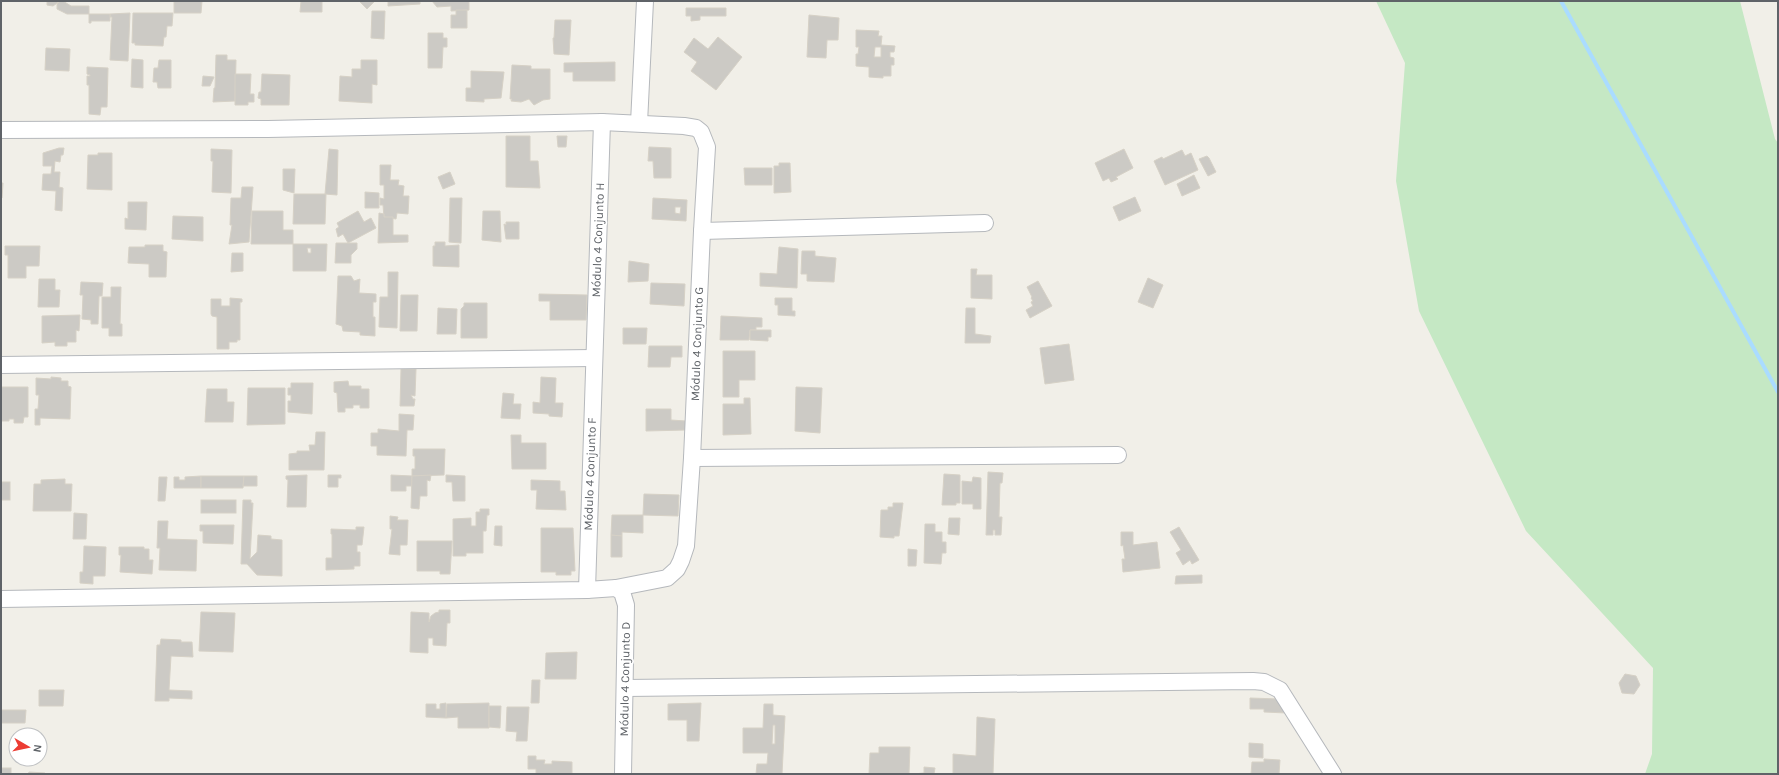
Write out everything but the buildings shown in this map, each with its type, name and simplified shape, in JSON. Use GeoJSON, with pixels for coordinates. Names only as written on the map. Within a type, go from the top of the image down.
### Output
{"type":"FeatureCollection","features":[{"type":"Feature","properties":{"kind":"street"},"geometry":{"type":"LineString","coordinates":[[639,124],[645,1]]}},
{"type":"Feature","properties":{"kind":"street","name":"Módulo 4 Conjunto G"},"geometry":{"type":"LineString","coordinates":[[1,130],[268,129],[602,122],[684,126],[696,128],[701,132],[707,147],[692,458],[686,546],[681,561],[671,575],[661,579],[616,588],[587,590],[1,599]]}},
{"type":"Feature","properties":{"kind":"street","name":"Módulo 4 Conjunto H"},"geometry":{"type":"LineString","coordinates":[[594,358],[602,122]]}},
{"type":"Feature","properties":{"kind":"street"},"geometry":{"type":"LineString","coordinates":[[702,231],[985,223]]}},
{"type":"Feature","properties":{"kind":"street"},"geometry":{"type":"LineString","coordinates":[[1,365],[594,358]]}},
{"type":"Feature","properties":{"kind":"street","name":"Módulo 4 Conjunto F"},"geometry":{"type":"LineString","coordinates":[[587,590],[594,358]]}},
{"type":"Feature","properties":{"kind":"street"},"geometry":{"type":"LineString","coordinates":[[692,458],[1118,455]]}},
{"type":"Feature","properties":{"kind":"street","name":"Módulo 4 Conjunto D"},"geometry":{"type":"LineString","coordinates":[[616,588],[622,592],[626,605],[623,774]]}},
{"type":"Feature","properties":{"kind":"street"},"geometry":{"type":"LineString","coordinates":[[625,688],[1258,681],[1273,685],[1280,690],[1333,774]]}},
{"type":"Feature","properties":{"kind":"green space"},"geometry":{"type":"Polygon","coordinates":[[[1376,1],[1740,1],[1775,139],[1778,143],[1778,774],[1645,774],[1652,754],[1653,668],[1526,531],[1419,311],[1396,181],[1405,63],[1376,1]]]}},
{"type":"Feature","properties":{"kind":"waterway"},"geometry":{"type":"LineString","coordinates":[[1561,1],[1778,392]]}}]}
